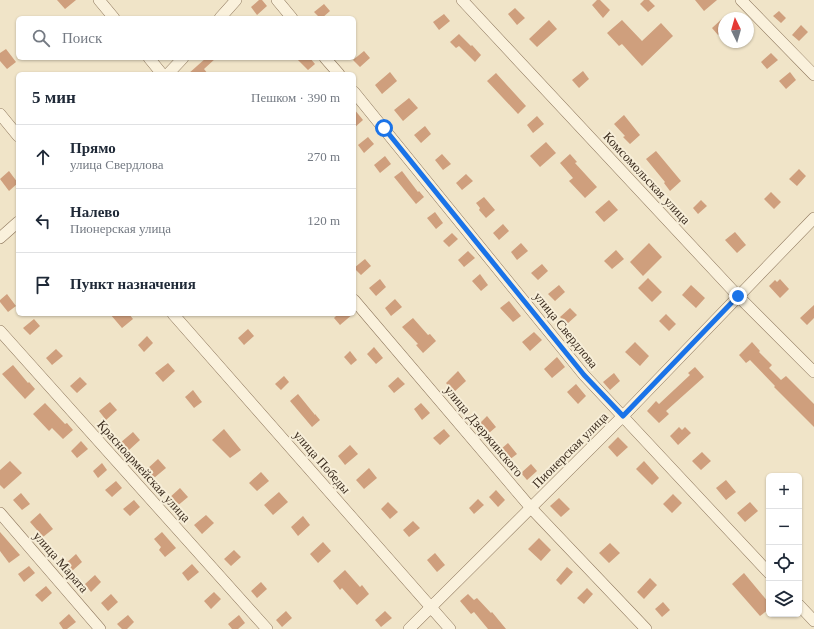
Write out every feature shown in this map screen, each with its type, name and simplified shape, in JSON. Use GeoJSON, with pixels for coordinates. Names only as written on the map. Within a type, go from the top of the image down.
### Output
{"type":"FeatureCollection","features":[{"type":"Feature","properties":{"kind":"street"},"geometry":{"type":"LineString","coordinates":[[99,0],[112,16]]}},
{"type":"Feature","properties":{"kind":"street"},"geometry":{"type":"LineString","coordinates":[[222,16],[236,0]]}},
{"type":"Feature","properties":{"kind":"street"},"geometry":{"type":"LineString","coordinates":[[277,0],[290,16]]}},
{"type":"Feature","properties":{"kind":"street","name":"Комсомольская улица"},"geometry":{"type":"LineString","coordinates":[[462,0],[738,296],[814,372]]}},
{"type":"Feature","properties":{"kind":"street"},"geometry":{"type":"LineString","coordinates":[[741,0],[814,75]]}},
{"type":"Feature","properties":{"kind":"street"},"geometry":{"type":"LineString","coordinates":[[151,60],[160,72]]}},
{"type":"Feature","properties":{"kind":"street"},"geometry":{"type":"LineString","coordinates":[[170,72],[181,60]]}},
{"type":"Feature","properties":{"kind":"street"},"geometry":{"type":"LineString","coordinates":[[327,60],[337,72]]}},
{"type":"Feature","properties":{"kind":"street","name":"улица Свердлова"},"geometry":{"type":"LineString","coordinates":[[356,94],[584,375],[766,570]]}},
{"type":"Feature","properties":{"kind":"street"},"geometry":{"type":"LineString","coordinates":[[0,114],[16,134]]}},
{"type":"Feature","properties":{"kind":"street","name":"Пионерская улица"},"geometry":{"type":"LineString","coordinates":[[409,629],[623,416],[814,218]]}},
{"type":"Feature","properties":{"kind":"street"},"geometry":{"type":"LineString","coordinates":[[0,238],[16,224]]}},
{"type":"Feature","properties":{"kind":"street","name":"улица Дзержинского"},"geometry":{"type":"LineString","coordinates":[[356,302],[531,508],[646,629]]}},
{"type":"Feature","properties":{"kind":"street","name":"улица Победы"},"geometry":{"type":"LineString","coordinates":[[175,316],[450,629]]}},
{"type":"Feature","properties":{"kind":"street","name":"Красноармейская улица"},"geometry":{"type":"LineString","coordinates":[[0,331],[267,629]]}},
{"type":"Feature","properties":{"kind":"street","name":"улица Марата"},"geometry":{"type":"LineString","coordinates":[[0,512],[100,629]]}},
{"type":"Feature","properties":{"kind":"street"},"geometry":{"type":"LineString","coordinates":[[802,608],[814,621]]}},
{"type":"Feature","properties":{"kind":"building"},"geometry":{"type":"Polygon","coordinates":[[[57,0],[76,0],[65,9],[57,0]]]}},
{"type":"Feature","properties":{"kind":"building"},"geometry":{"type":"Polygon","coordinates":[[[259,0],[262,0],[267,6],[257,15],[251,7],[259,0]]]}},
{"type":"Feature","properties":{"kind":"building"},"geometry":{"type":"Polygon","coordinates":[[[597,0],[600,0],[610,10],[603,18],[592,5],[597,0]]]}},
{"type":"Feature","properties":{"kind":"building"},"geometry":{"type":"Polygon","coordinates":[[[644,0],[649,0],[655,6],[648,12],[640,4],[644,0]]]}},
{"type":"Feature","properties":{"kind":"building"},"geometry":{"type":"Polygon","coordinates":[[[695,0],[717,0],[704,11],[695,0]]]}},
{"type":"Feature","properties":{"kind":"building"},"geometry":{"type":"Polygon","coordinates":[[[324,4],[330,11],[324,16],[318,16],[314,12],[324,4]]]}},
{"type":"Feature","properties":{"kind":"building"},"geometry":{"type":"Polygon","coordinates":[[[515,8],[525,18],[517,25],[508,14],[515,8]]]}},
{"type":"Feature","properties":{"kind":"building"},"geometry":{"type":"Polygon","coordinates":[[[779,11],[786,18],[781,23],[773,16],[779,11]]]}},
{"type":"Feature","properties":{"kind":"building"},"geometry":{"type":"Polygon","coordinates":[[[444,14],[450,21],[439,30],[433,22],[444,14]]]}},
{"type":"Feature","properties":{"kind":"building"},"geometry":{"type":"Polygon","coordinates":[[[549,20],[557,29],[537,47],[529,39],[549,20]]]}},
{"type":"Feature","properties":{"kind":"building"},"geometry":{"type":"Polygon","coordinates":[[[622,20],[642,41],[661,23],[673,36],[642,66],[622,44],[619,46],[607,33],[622,20]]]}},
{"type":"Feature","properties":{"kind":"building"},"geometry":{"type":"Polygon","coordinates":[[[718,22],[718,35],[712,28],[718,22]]]}},
{"type":"Feature","properties":{"kind":"building"},"geometry":{"type":"Polygon","coordinates":[[[801,25],[808,32],[799,41],[792,35],[801,25]]]}},
{"type":"Feature","properties":{"kind":"building"},"geometry":{"type":"Polygon","coordinates":[[[459,34],[481,55],[475,62],[459,46],[456,48],[450,42],[459,34]]]}},
{"type":"Feature","properties":{"kind":"building"},"geometry":{"type":"Polygon","coordinates":[[[6,49],[16,62],[7,69],[0,61],[0,53],[6,49]]]}},
{"type":"Feature","properties":{"kind":"building"},"geometry":{"type":"Polygon","coordinates":[[[364,51],[370,58],[360,67],[353,60],[356,60],[356,58],[364,51]]]}},
{"type":"Feature","properties":{"kind":"building"},"geometry":{"type":"Polygon","coordinates":[[[771,53],[778,60],[767,69],[761,62],[771,53]]]}},
{"type":"Feature","properties":{"kind":"building"},"geometry":{"type":"Polygon","coordinates":[[[204,60],[214,60],[204,69],[206,72],[190,72],[204,60]]]}},
{"type":"Feature","properties":{"kind":"building"},"geometry":{"type":"Polygon","coordinates":[[[298,60],[312,60],[315,64],[308,70],[298,60]]]}},
{"type":"Feature","properties":{"kind":"building"},"geometry":{"type":"Polygon","coordinates":[[[583,71],[589,79],[579,88],[572,80],[583,71]]]}},
{"type":"Feature","properties":{"kind":"building"},"geometry":{"type":"Polygon","coordinates":[[[390,72],[397,81],[382,94],[375,85],[390,72]]]}},
{"type":"Feature","properties":{"kind":"building"},"geometry":{"type":"Polygon","coordinates":[[[790,72],[796,80],[786,89],[779,81],[790,72]]]}},
{"type":"Feature","properties":{"kind":"building"},"geometry":{"type":"Polygon","coordinates":[[[496,73],[526,106],[518,114],[487,81],[496,73]]]}},
{"type":"Feature","properties":{"kind":"building"},"geometry":{"type":"Polygon","coordinates":[[[409,98],[418,108],[403,121],[394,110],[409,98]]]}},
{"type":"Feature","properties":{"kind":"building"},"geometry":{"type":"Polygon","coordinates":[[[356,111],[363,120],[356,126],[356,111]]]}},
{"type":"Feature","properties":{"kind":"building"},"geometry":{"type":"Polygon","coordinates":[[[624,115],[640,135],[630,144],[614,124],[624,115]]]}},
{"type":"Feature","properties":{"kind":"building"},"geometry":{"type":"Polygon","coordinates":[[[537,116],[544,124],[533,133],[527,125],[537,116]]]}},
{"type":"Feature","properties":{"kind":"building"},"geometry":{"type":"Polygon","coordinates":[[[425,126],[431,134],[421,143],[414,135],[425,126]]]}},
{"type":"Feature","properties":{"kind":"building"},"geometry":{"type":"Polygon","coordinates":[[[368,137],[374,144],[364,153],[358,145],[368,137]]]}},
{"type":"Feature","properties":{"kind":"building"},"geometry":{"type":"Polygon","coordinates":[[[546,142],[556,153],[540,167],[530,156],[546,142]]]}},
{"type":"Feature","properties":{"kind":"building"},"geometry":{"type":"Polygon","coordinates":[[[656,151],[681,181],[670,191],[664,183],[665,182],[646,159],[656,151]]]}},
{"type":"Feature","properties":{"kind":"building"},"geometry":{"type":"Polygon","coordinates":[[[442,154],[451,164],[443,170],[435,160],[442,154]]]}},
{"type":"Feature","properties":{"kind":"building"},"geometry":{"type":"Polygon","coordinates":[[[570,154],[577,162],[575,163],[597,187],[585,198],[569,181],[573,178],[560,163],[570,154]]]}},
{"type":"Feature","properties":{"kind":"building"},"geometry":{"type":"Polygon","coordinates":[[[385,156],[391,164],[380,173],[374,165],[385,156]]]}},
{"type":"Feature","properties":{"kind":"building"},"geometry":{"type":"Polygon","coordinates":[[[799,169],[806,176],[797,186],[789,179],[799,169]]]}},
{"type":"Feature","properties":{"kind":"building"},"geometry":{"type":"Polygon","coordinates":[[[9,171],[16,180],[16,185],[9,191],[0,179],[9,171]]]}},
{"type":"Feature","properties":{"kind":"building"},"geometry":{"type":"Polygon","coordinates":[[[402,171],[418,192],[419,191],[424,197],[416,204],[394,177],[402,171]]]}},
{"type":"Feature","properties":{"kind":"building"},"geometry":{"type":"Polygon","coordinates":[[[466,174],[473,181],[462,190],[456,183],[466,174]]]}},
{"type":"Feature","properties":{"kind":"building"},"geometry":{"type":"Polygon","coordinates":[[[771,192],[781,202],[774,209],[764,199],[771,192]]]}},
{"type":"Feature","properties":{"kind":"building"},"geometry":{"type":"Polygon","coordinates":[[[484,197],[495,210],[486,218],[479,210],[480,208],[476,203],[484,197]]]}},
{"type":"Feature","properties":{"kind":"building"},"geometry":{"type":"Polygon","coordinates":[[[609,200],[618,210],[604,222],[595,212],[609,200]]]}},
{"type":"Feature","properties":{"kind":"building"},"geometry":{"type":"Polygon","coordinates":[[[701,200],[707,206],[698,214],[693,208],[701,200]]]}},
{"type":"Feature","properties":{"kind":"building"},"geometry":{"type":"Polygon","coordinates":[[[435,212],[443,223],[436,229],[427,218],[435,212]]]}},
{"type":"Feature","properties":{"kind":"building"},"geometry":{"type":"Polygon","coordinates":[[[503,224],[509,231],[499,240],[493,233],[503,224]]]}},
{"type":"Feature","properties":{"kind":"building"},"geometry":{"type":"Polygon","coordinates":[[[735,232],[746,245],[737,253],[725,240],[735,232]]]}},
{"type":"Feature","properties":{"kind":"building"},"geometry":{"type":"Polygon","coordinates":[[[452,233],[458,239],[449,247],[443,241],[452,233]]]}},
{"type":"Feature","properties":{"kind":"building"},"geometry":{"type":"Polygon","coordinates":[[[521,243],[528,251],[517,260],[511,252],[521,243]]]}},
{"type":"Feature","properties":{"kind":"building"},"geometry":{"type":"Polygon","coordinates":[[[649,243],[662,257],[643,276],[630,262],[649,243]]]}},
{"type":"Feature","properties":{"kind":"building"},"geometry":{"type":"Polygon","coordinates":[[[616,250],[624,259],[612,269],[604,261],[616,250]]]}},
{"type":"Feature","properties":{"kind":"building"},"geometry":{"type":"Polygon","coordinates":[[[468,251],[475,258],[464,267],[458,260],[468,251]]]}},
{"type":"Feature","properties":{"kind":"building"},"geometry":{"type":"Polygon","coordinates":[[[365,259],[371,266],[361,275],[356,270],[356,266],[365,259]]]}},
{"type":"Feature","properties":{"kind":"building"},"geometry":{"type":"Polygon","coordinates":[[[542,264],[548,271],[538,280],[531,273],[542,264]]]}},
{"type":"Feature","properties":{"kind":"building"},"geometry":{"type":"Polygon","coordinates":[[[480,274],[488,285],[481,291],[472,281],[480,274]]]}},
{"type":"Feature","properties":{"kind":"building"},"geometry":{"type":"Polygon","coordinates":[[[648,278],[662,292],[652,302],[638,288],[648,278]]]}},
{"type":"Feature","properties":{"kind":"building"},"geometry":{"type":"Polygon","coordinates":[[[380,279],[386,287],[376,296],[369,288],[380,279]]]}},
{"type":"Feature","properties":{"kind":"building"},"geometry":{"type":"Polygon","coordinates":[[[780,279],[789,289],[780,298],[769,286],[775,280],[777,282],[780,279]]]}},
{"type":"Feature","properties":{"kind":"building"},"geometry":{"type":"Polygon","coordinates":[[[559,285],[565,292],[555,301],[548,294],[559,285]]]}},
{"type":"Feature","properties":{"kind":"building"},"geometry":{"type":"Polygon","coordinates":[[[691,285],[705,298],[696,308],[682,295],[691,285]]]}},
{"type":"Feature","properties":{"kind":"building"},"geometry":{"type":"Polygon","coordinates":[[[7,294],[16,306],[8,312],[0,302],[0,300],[7,294]]]}},
{"type":"Feature","properties":{"kind":"building"},"geometry":{"type":"Polygon","coordinates":[[[395,299],[402,307],[391,316],[385,308],[395,299]]]}},
{"type":"Feature","properties":{"kind":"building"},"geometry":{"type":"Polygon","coordinates":[[[509,301],[521,316],[513,322],[500,308],[509,301]]]}},
{"type":"Feature","properties":{"kind":"building"},"geometry":{"type":"Polygon","coordinates":[[[814,305],[814,318],[807,325],[800,318],[814,305]]]}},
{"type":"Feature","properties":{"kind":"building"},"geometry":{"type":"Polygon","coordinates":[[[570,308],[577,315],[567,324],[560,317],[570,308]]]}},
{"type":"Feature","properties":{"kind":"building"},"geometry":{"type":"Polygon","coordinates":[[[666,314],[676,324],[669,331],[659,321],[666,314]]]}},
{"type":"Feature","properties":{"kind":"building"},"geometry":{"type":"Polygon","coordinates":[[[112,316],[131,316],[133,319],[122,328],[112,316]]]}},
{"type":"Feature","properties":{"kind":"building"},"geometry":{"type":"Polygon","coordinates":[[[336,316],[351,316],[340,325],[334,318],[336,316]]]}},
{"type":"Feature","properties":{"kind":"building"},"geometry":{"type":"Polygon","coordinates":[[[413,318],[428,335],[430,334],[436,341],[423,353],[416,345],[418,344],[402,327],[413,318]]]}},
{"type":"Feature","properties":{"kind":"building"},"geometry":{"type":"Polygon","coordinates":[[[34,319],[40,326],[30,335],[23,328],[34,319]]]}},
{"type":"Feature","properties":{"kind":"building"},"geometry":{"type":"Polygon","coordinates":[[[248,329],[254,336],[244,345],[238,338],[248,329]]]}},
{"type":"Feature","properties":{"kind":"building"},"geometry":{"type":"Polygon","coordinates":[[[534,332],[542,340],[530,351],[522,342],[534,332]]]}},
{"type":"Feature","properties":{"kind":"building"},"geometry":{"type":"Polygon","coordinates":[[[147,336],[153,343],[144,352],[138,345],[147,336]]]}},
{"type":"Feature","properties":{"kind":"building"},"geometry":{"type":"Polygon","coordinates":[[[635,342],[649,356],[640,366],[625,352],[635,342]]]}},
{"type":"Feature","properties":{"kind":"building"},"geometry":{"type":"Polygon","coordinates":[[[752,342],[760,351],[759,352],[772,365],[769,368],[781,380],[786,376],[814,404],[814,427],[774,387],[775,386],[750,360],[746,363],[739,355],[752,342]]]}},
{"type":"Feature","properties":{"kind":"building"},"geometry":{"type":"Polygon","coordinates":[[[374,347],[383,358],[376,364],[367,354],[374,347]]]}},
{"type":"Feature","properties":{"kind":"building"},"geometry":{"type":"Polygon","coordinates":[[[56,349],[63,356],[52,365],[46,358],[56,349]]]}},
{"type":"Feature","properties":{"kind":"building"},"geometry":{"type":"Polygon","coordinates":[[[350,351],[357,360],[351,365],[344,357],[350,351]]]}},
{"type":"Feature","properties":{"kind":"building"},"geometry":{"type":"Polygon","coordinates":[[[557,357],[565,367],[552,378],[544,369],[557,357]]]}},
{"type":"Feature","properties":{"kind":"building"},"geometry":{"type":"Polygon","coordinates":[[[168,363],[175,371],[163,382],[155,373],[168,363]]]}},
{"type":"Feature","properties":{"kind":"building"},"geometry":{"type":"Polygon","coordinates":[[[13,365],[35,389],[25,399],[2,374],[13,365]]]}},
{"type":"Feature","properties":{"kind":"building"},"geometry":{"type":"Polygon","coordinates":[[[695,367],[704,377],[666,411],[669,414],[659,423],[647,411],[656,401],[659,404],[690,375],[688,373],[695,367]]]}},
{"type":"Feature","properties":{"kind":"building"},"geometry":{"type":"Polygon","coordinates":[[[458,371],[466,381],[454,392],[446,383],[458,371]]]}},
{"type":"Feature","properties":{"kind":"building"},"geometry":{"type":"Polygon","coordinates":[[[614,373],[620,381],[610,390],[603,382],[614,373]]]}},
{"type":"Feature","properties":{"kind":"building"},"geometry":{"type":"Polygon","coordinates":[[[284,376],[289,382],[281,390],[275,384],[284,376]]]}},
{"type":"Feature","properties":{"kind":"building"},"geometry":{"type":"Polygon","coordinates":[[[80,377],[87,384],[77,393],[70,386],[80,377]]]}},
{"type":"Feature","properties":{"kind":"building"},"geometry":{"type":"Polygon","coordinates":[[[398,377],[405,384],[394,393],[388,386],[398,377]]]}},
{"type":"Feature","properties":{"kind":"building"},"geometry":{"type":"Polygon","coordinates":[[[576,384],[586,396],[578,404],[567,392],[576,384]]]}},
{"type":"Feature","properties":{"kind":"building"},"geometry":{"type":"Polygon","coordinates":[[[193,390],[202,402],[194,408],[185,397],[193,390]]]}},
{"type":"Feature","properties":{"kind":"building"},"geometry":{"type":"Polygon","coordinates":[[[298,394],[320,420],[312,427],[290,401],[298,394]]]}},
{"type":"Feature","properties":{"kind":"building"},"geometry":{"type":"Polygon","coordinates":[[[110,402],[117,410],[106,420],[99,411],[110,402]]]}},
{"type":"Feature","properties":{"kind":"building"},"geometry":{"type":"Polygon","coordinates":[[[45,403],[65,424],[67,423],[73,430],[63,439],[52,428],[49,431],[33,414],[45,403]]]}},
{"type":"Feature","properties":{"kind":"building"},"geometry":{"type":"Polygon","coordinates":[[[421,403],[430,413],[422,420],[414,409],[421,403]]]}},
{"type":"Feature","properties":{"kind":"building"},"geometry":{"type":"Polygon","coordinates":[[[487,416],[496,427],[489,433],[480,423],[487,416]]]}},
{"type":"Feature","properties":{"kind":"building"},"geometry":{"type":"Polygon","coordinates":[[[679,427],[682,430],[685,427],[691,433],[678,445],[670,436],[679,427]]]}},
{"type":"Feature","properties":{"kind":"building"},"geometry":{"type":"Polygon","coordinates":[[[224,429],[241,450],[230,458],[212,440],[224,429]]]}},
{"type":"Feature","properties":{"kind":"building"},"geometry":{"type":"Polygon","coordinates":[[[444,429],[450,436],[440,445],[433,438],[444,429]]]}},
{"type":"Feature","properties":{"kind":"building"},"geometry":{"type":"Polygon","coordinates":[[[133,432],[140,440],[128,451],[120,443],[133,432]]]}},
{"type":"Feature","properties":{"kind":"building"},"geometry":{"type":"Polygon","coordinates":[[[618,437],[628,447],[617,457],[608,447],[618,437]]]}},
{"type":"Feature","properties":{"kind":"building"},"geometry":{"type":"Polygon","coordinates":[[[81,441],[88,449],[77,458],[71,451],[81,441]]]}},
{"type":"Feature","properties":{"kind":"building"},"geometry":{"type":"Polygon","coordinates":[[[508,443],[517,454],[509,460],[501,449],[508,443]]]}},
{"type":"Feature","properties":{"kind":"building"},"geometry":{"type":"Polygon","coordinates":[[[350,445],[358,454],[345,465],[338,456],[350,445]]]}},
{"type":"Feature","properties":{"kind":"building"},"geometry":{"type":"Polygon","coordinates":[[[702,452],[711,461],[701,470],[692,461],[702,452]]]}},
{"type":"Feature","properties":{"kind":"building"},"geometry":{"type":"Polygon","coordinates":[[[158,459],[166,468],[154,478],[146,470],[158,459]]]}},
{"type":"Feature","properties":{"kind":"building"},"geometry":{"type":"Polygon","coordinates":[[[10,461],[22,473],[4,489],[0,485],[0,470],[10,461]]]}},
{"type":"Feature","properties":{"kind":"building"},"geometry":{"type":"Polygon","coordinates":[[[644,461],[659,478],[652,485],[636,469],[644,461]]]}},
{"type":"Feature","properties":{"kind":"building"},"geometry":{"type":"Polygon","coordinates":[[[102,463],[107,470],[98,478],[93,471],[102,463]]]}},
{"type":"Feature","properties":{"kind":"building"},"geometry":{"type":"Polygon","coordinates":[[[531,464],[537,471],[527,480],[521,473],[531,464]]]}},
{"type":"Feature","properties":{"kind":"building"},"geometry":{"type":"Polygon","coordinates":[[[369,468],[377,478],[364,489],[356,480],[369,468]]]}},
{"type":"Feature","properties":{"kind":"building"},"geometry":{"type":"Polygon","coordinates":[[[261,472],[269,481],[257,491],[249,483],[261,472]]]}},
{"type":"Feature","properties":{"kind":"building"},"geometry":{"type":"Polygon","coordinates":[[[726,480],[736,492],[726,500],[716,488],[726,480]]]}},
{"type":"Feature","properties":{"kind":"building"},"geometry":{"type":"Polygon","coordinates":[[[116,481],[122,488],[112,497],[105,490],[116,481]]]}},
{"type":"Feature","properties":{"kind":"building"},"geometry":{"type":"Polygon","coordinates":[[[180,488],[188,497],[176,507],[168,499],[180,488]]]}},
{"type":"Feature","properties":{"kind":"building"},"geometry":{"type":"Polygon","coordinates":[[[496,490],[505,500],[498,507],[489,497],[496,490]]]}},
{"type":"Feature","properties":{"kind":"building"},"geometry":{"type":"Polygon","coordinates":[[[279,492],[288,502],[273,515],[264,505],[279,492]]]}},
{"type":"Feature","properties":{"kind":"building"},"geometry":{"type":"Polygon","coordinates":[[[21,493],[30,504],[22,510],[13,500],[21,493]]]}},
{"type":"Feature","properties":{"kind":"building"},"geometry":{"type":"Polygon","coordinates":[[[673,494],[682,503],[672,513],[663,504],[673,494]]]}},
{"type":"Feature","properties":{"kind":"building"},"geometry":{"type":"Polygon","coordinates":[[[559,498],[570,509],[561,517],[550,506],[559,498]]]}},
{"type":"Feature","properties":{"kind":"building"},"geometry":{"type":"Polygon","coordinates":[[[478,499],[484,505],[474,514],[469,508],[478,499]]]}},
{"type":"Feature","properties":{"kind":"building"},"geometry":{"type":"Polygon","coordinates":[[[134,500],[140,507],[130,516],[123,509],[134,500]]]}},
{"type":"Feature","properties":{"kind":"building"},"geometry":{"type":"Polygon","coordinates":[[[388,502],[398,512],[390,519],[381,509],[388,502]]]}},
{"type":"Feature","properties":{"kind":"building"},"geometry":{"type":"Polygon","coordinates":[[[750,502],[758,511],[745,522],[737,513],[750,502]]]}},
{"type":"Feature","properties":{"kind":"building"},"geometry":{"type":"Polygon","coordinates":[[[40,513],[53,529],[43,537],[30,522],[40,513]]]}},
{"type":"Feature","properties":{"kind":"building"},"geometry":{"type":"Polygon","coordinates":[[[206,515],[214,523],[202,534],[194,525],[206,515]]]}},
{"type":"Feature","properties":{"kind":"building"},"geometry":{"type":"Polygon","coordinates":[[[303,516],[310,525],[298,536],[291,527],[303,516]]]}},
{"type":"Feature","properties":{"kind":"building"},"geometry":{"type":"Polygon","coordinates":[[[413,521],[420,528],[409,537],[403,530],[413,521]]]}},
{"type":"Feature","properties":{"kind":"building"},"geometry":{"type":"Polygon","coordinates":[[[0,532],[20,555],[9,563],[0,551],[0,532]]]}},
{"type":"Feature","properties":{"kind":"building"},"geometry":{"type":"Polygon","coordinates":[[[162,532],[176,548],[165,557],[159,550],[161,547],[154,539],[162,532]]]}},
{"type":"Feature","properties":{"kind":"building"},"geometry":{"type":"Polygon","coordinates":[[[539,538],[551,550],[541,561],[528,549],[539,538]]]}},
{"type":"Feature","properties":{"kind":"building"},"geometry":{"type":"Polygon","coordinates":[[[323,542],[331,551],[318,563],[310,554],[323,542]]]}},
{"type":"Feature","properties":{"kind":"building"},"geometry":{"type":"Polygon","coordinates":[[[610,543],[620,553],[609,563],[599,553],[610,543]]]}},
{"type":"Feature","properties":{"kind":"building"},"geometry":{"type":"Polygon","coordinates":[[[234,550],[241,557],[231,566],[224,559],[234,550]]]}},
{"type":"Feature","properties":{"kind":"building"},"geometry":{"type":"Polygon","coordinates":[[[435,553],[445,565],[437,572],[427,560],[435,553]]]}},
{"type":"Feature","properties":{"kind":"building"},"geometry":{"type":"Polygon","coordinates":[[[76,554],[82,562],[72,571],[65,564],[76,554]]]}},
{"type":"Feature","properties":{"kind":"building"},"geometry":{"type":"Polygon","coordinates":[[[192,564],[199,572],[188,581],[182,573],[192,564]]]}},
{"type":"Feature","properties":{"kind":"building"},"geometry":{"type":"Polygon","coordinates":[[[29,566],[35,573],[24,582],[18,574],[29,566]]]}},
{"type":"Feature","properties":{"kind":"building"},"geometry":{"type":"Polygon","coordinates":[[[567,567],[573,572],[561,585],[556,580],[567,567]]]}},
{"type":"Feature","properties":{"kind":"building"},"geometry":{"type":"Polygon","coordinates":[[[345,570],[360,587],[362,585],[369,594],[357,605],[342,588],[340,590],[333,581],[345,570]]]}},
{"type":"Feature","properties":{"kind":"building"},"geometry":{"type":"Polygon","coordinates":[[[744,573],[766,599],[766,611],[760,616],[732,584],[744,573]]]}},
{"type":"Feature","properties":{"kind":"building"},"geometry":{"type":"Polygon","coordinates":[[[95,575],[101,582],[91,592],[85,584],[95,575]]]}},
{"type":"Feature","properties":{"kind":"building"},"geometry":{"type":"Polygon","coordinates":[[[650,578],[657,585],[644,599],[637,592],[650,578]]]}},
{"type":"Feature","properties":{"kind":"building"},"geometry":{"type":"Polygon","coordinates":[[[261,582],[267,589],[257,598],[251,591],[261,582]]]}},
{"type":"Feature","properties":{"kind":"building"},"geometry":{"type":"Polygon","coordinates":[[[46,586],[52,593],[42,602],[35,595],[46,586]]]}},
{"type":"Feature","properties":{"kind":"building"},"geometry":{"type":"Polygon","coordinates":[[[587,588],[593,594],[584,604],[577,598],[587,588]]]}},
{"type":"Feature","properties":{"kind":"building"},"geometry":{"type":"Polygon","coordinates":[[[214,592],[221,599],[211,609],[204,601],[214,592]]]}},
{"type":"Feature","properties":{"kind":"building"},"geometry":{"type":"Polygon","coordinates":[[[111,594],[118,602],[108,611],[101,603],[111,594]]]}},
{"type":"Feature","properties":{"kind":"building"},"geometry":{"type":"Polygon","coordinates":[[[468,594],[474,600],[477,598],[491,613],[492,612],[506,629],[488,629],[474,612],[471,614],[460,601],[468,594]]]}},
{"type":"Feature","properties":{"kind":"building"},"geometry":{"type":"Polygon","coordinates":[[[663,602],[670,610],[662,617],[655,609],[663,602]]]}},
{"type":"Feature","properties":{"kind":"building"},"geometry":{"type":"Polygon","coordinates":[[[286,611],[292,618],[282,627],[276,620],[286,611]]]}},
{"type":"Feature","properties":{"kind":"building"},"geometry":{"type":"Polygon","coordinates":[[[385,611],[392,618],[381,627],[375,620],[385,611]]]}},
{"type":"Feature","properties":{"kind":"building"},"geometry":{"type":"Polygon","coordinates":[[[69,614],[76,622],[67,629],[63,629],[59,623],[69,614]]]}},
{"type":"Feature","properties":{"kind":"building"},"geometry":{"type":"Polygon","coordinates":[[[128,615],[134,622],[127,629],[122,629],[117,624],[128,615]]]}},
{"type":"Feature","properties":{"kind":"building"},"geometry":{"type":"Polygon","coordinates":[[[239,615],[245,623],[238,629],[232,629],[228,624],[239,615]]]}},
{"type":"Feature","properties":{"kind":"route"},"geometry":{"type":"LineString","coordinates":[[384,128],[584,375],[623,416],[738,296]]}}]}
